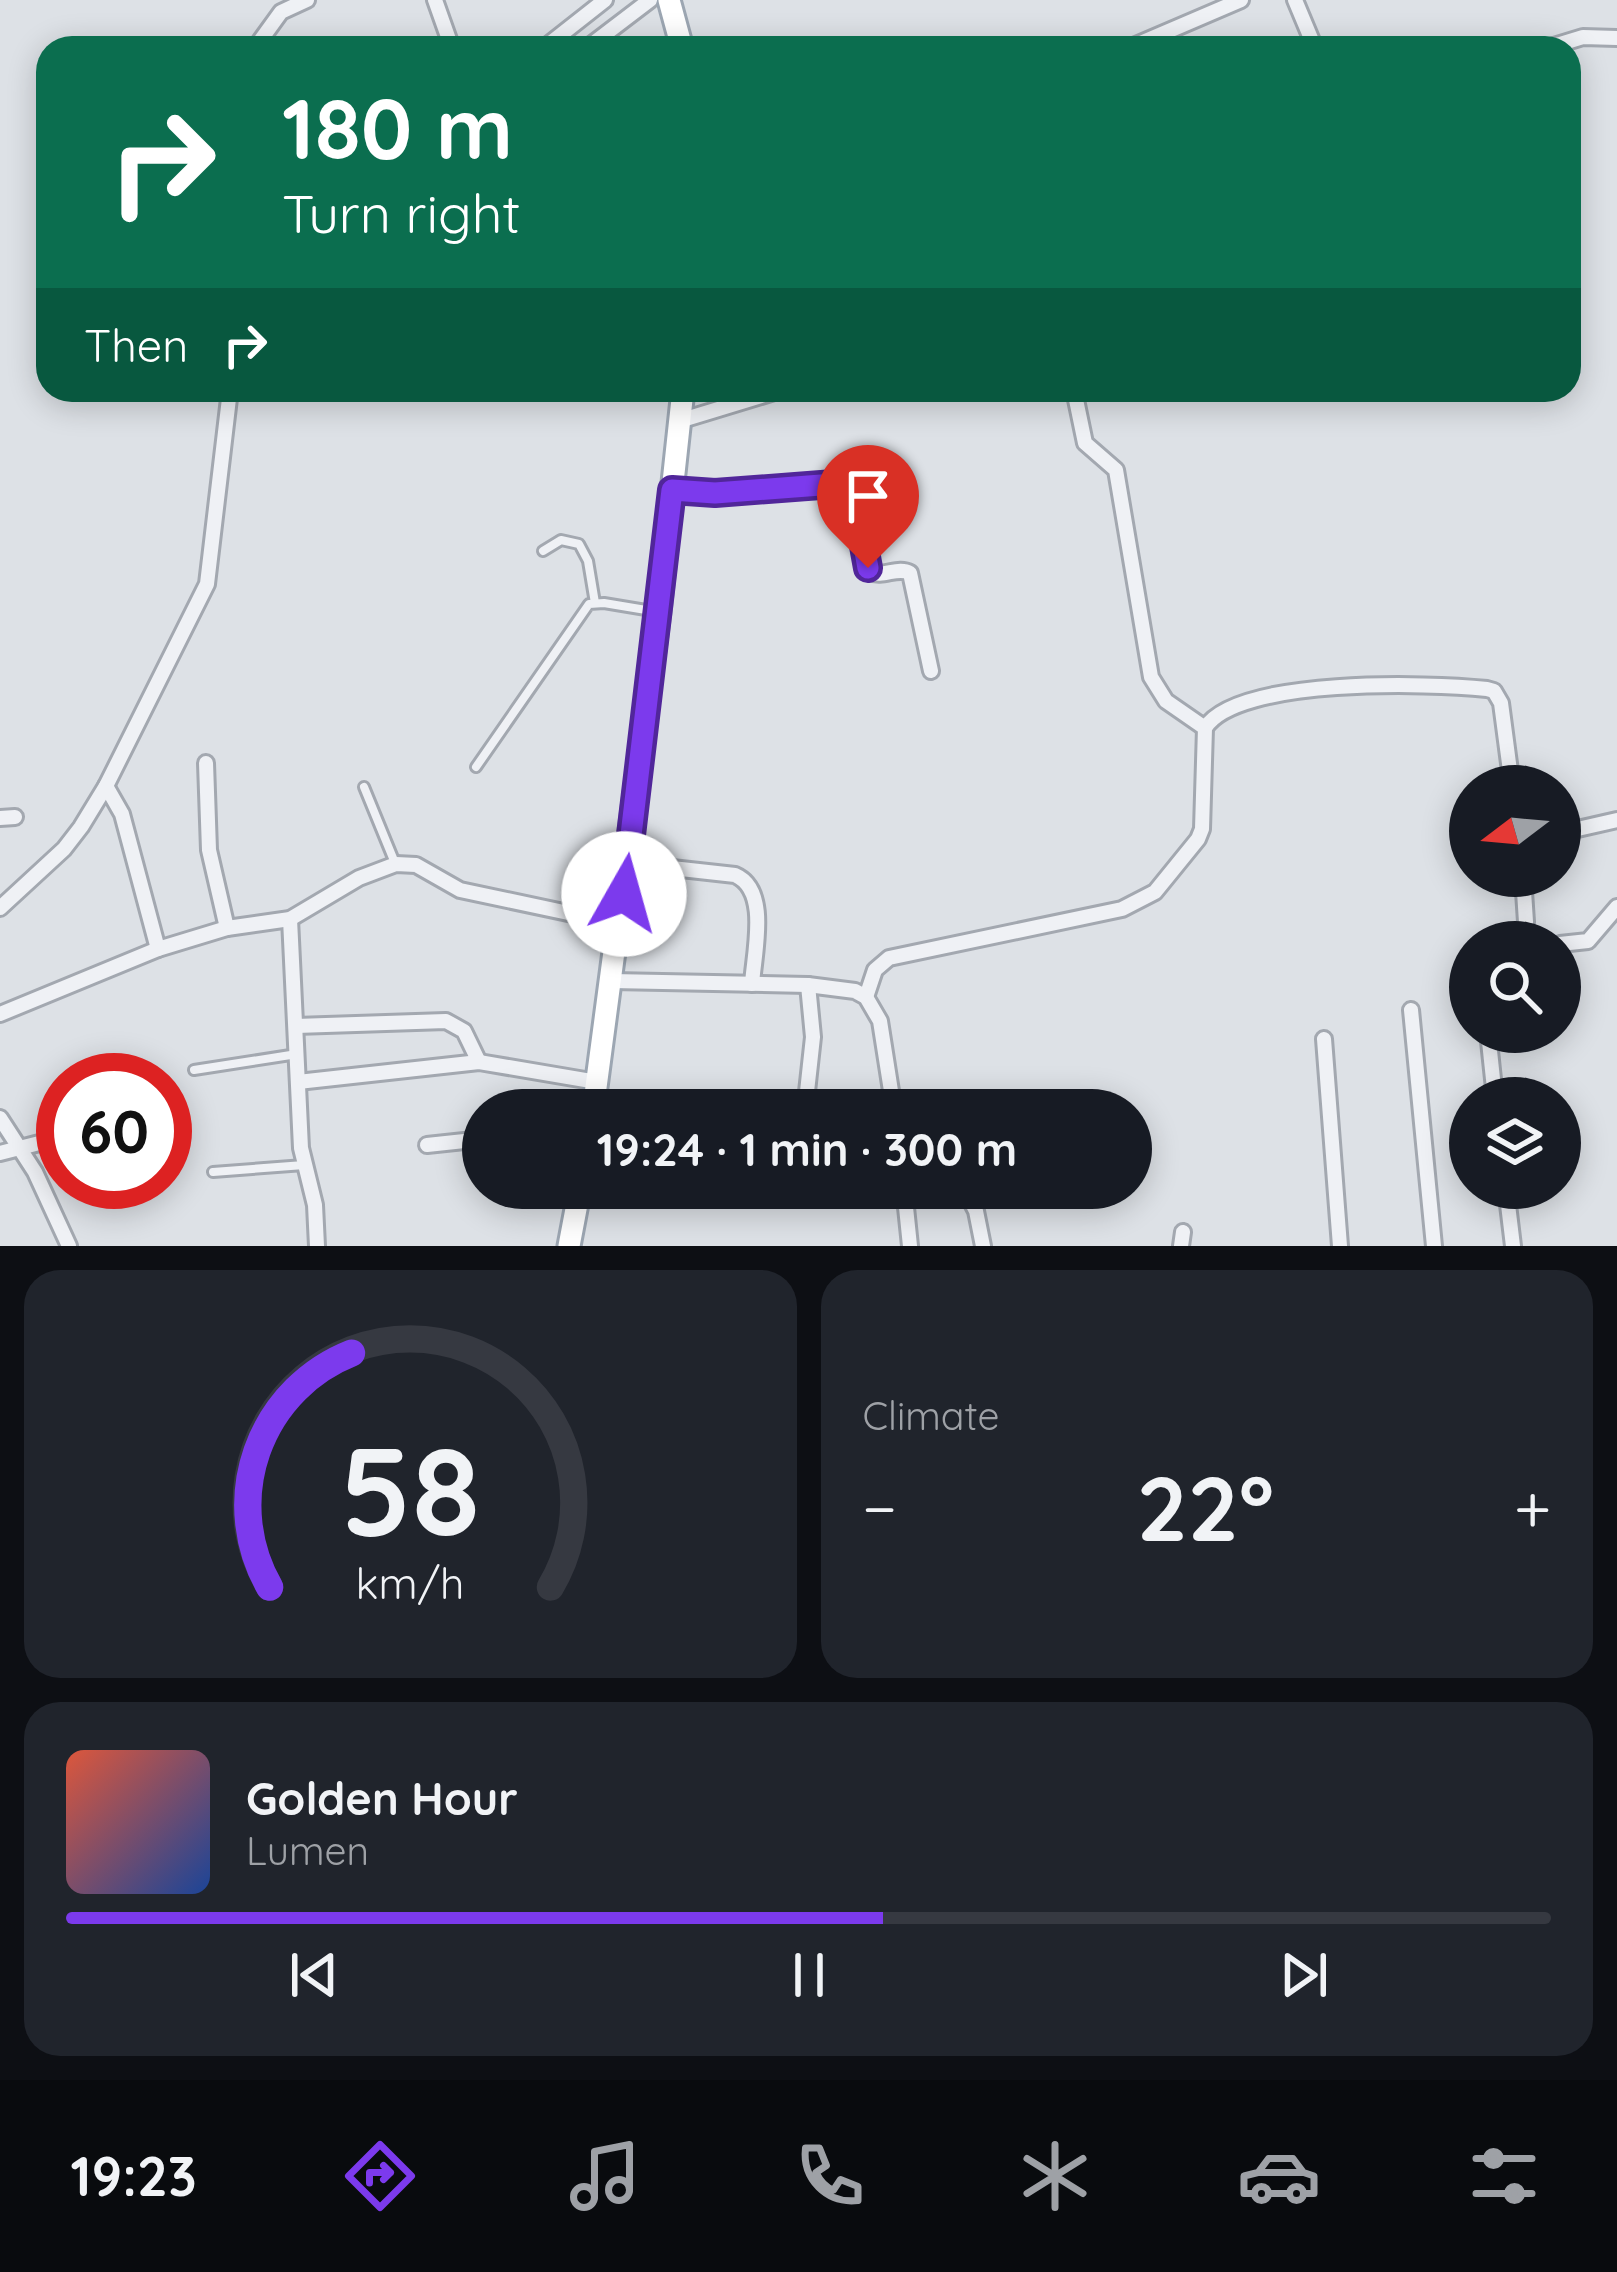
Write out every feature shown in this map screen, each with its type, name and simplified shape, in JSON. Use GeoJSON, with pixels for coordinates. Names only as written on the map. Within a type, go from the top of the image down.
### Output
{"type":"FeatureCollection","features":[{"type":"Feature","properties":{"kind":"main road"},"geometry":{"type":"LineString","coordinates":[[669,0],[679,36]]}},
{"type":"Feature","properties":{"kind":"main road"},"geometry":{"type":"LineString","coordinates":[[596,1089],[628,863],[681,402]]}},
{"type":"Feature","properties":{"kind":"main road"},"geometry":{"type":"LineString","coordinates":[[569,1246],[576,1209]]}},
{"type":"Feature","properties":{"kind":"street"},"geometry":{"type":"LineString","coordinates":[[264,36],[281,12],[307,0]]}},
{"type":"Feature","properties":{"kind":"street"},"geometry":{"type":"LineString","coordinates":[[435,0],[448,36]]}},
{"type":"Feature","properties":{"kind":"street"},"geometry":{"type":"LineString","coordinates":[[559,36],[604,0]]}},
{"type":"Feature","properties":{"kind":"street"},"geometry":{"type":"LineString","coordinates":[[602,36],[650,0]]}},
{"type":"Feature","properties":{"kind":"street"},"geometry":{"type":"LineString","coordinates":[[1157,36],[1240,0]]}},
{"type":"Feature","properties":{"kind":"street"},"geometry":{"type":"LineString","coordinates":[[1295,0],[1310,36]]}},
{"type":"Feature","properties":{"kind":"street"},"geometry":{"type":"LineString","coordinates":[[1581,38],[1617,38]]}},
{"type":"Feature","properties":{"kind":"street"},"geometry":{"type":"LineString","coordinates":[[0,908],[64,849],[106,786],[207,584],[229,402]]}},
{"type":"Feature","properties":{"kind":"street"},"geometry":{"type":"LineString","coordinates":[[679,422],[743,402]]}},
{"type":"Feature","properties":{"kind":"street"},"geometry":{"type":"LineString","coordinates":[[1076,402],[1085,443],[1116,470],[1151,677],[1166,701],[1204,728]]}},
{"type":"Feature","properties":{"kind":"street"},"geometry":{"type":"LineString","coordinates":[[672,490],[715,493],[840,482],[851,486],[870,572],[910,573],[931,670]]}},
{"type":"Feature","properties":{"kind":"street"},"geometry":{"type":"LineString","coordinates":[[866,997],[875,970],[889,958],[1010,935],[1123,909],[1146,899],[1192,848],[1202,829],[1204,728],[1214,717],[1242,703],[1302,689],[1352,686],[1487,689],[1501,703],[1509,765]]}},
{"type":"Feature","properties":{"kind":"street"},"geometry":{"type":"LineString","coordinates":[[206,763],[209,850],[226,928]]}},
{"type":"Feature","properties":{"kind":"street"},"geometry":{"type":"LineString","coordinates":[[106,786],[122,814],[158,949]]}},
{"type":"Feature","properties":{"kind":"street"},"geometry":{"type":"LineString","coordinates":[[1581,828],[1617,820]]}},
{"type":"Feature","properties":{"kind":"street"},"geometry":{"type":"LineString","coordinates":[[628,863],[735,875],[748,881],[756,908],[752,984]]}},
{"type":"Feature","properties":{"kind":"street"},"geometry":{"type":"LineString","coordinates":[[0,1014],[158,949],[226,928],[290,919],[359,878],[396,864],[416,865],[460,890],[620,924]]}},
{"type":"Feature","properties":{"kind":"street"},"geometry":{"type":"LineString","coordinates":[[1581,942],[1588,941],[1617,907]]}},
{"type":"Feature","properties":{"kind":"street"},"geometry":{"type":"LineString","coordinates":[[290,919],[304,1165],[318,1223],[317,1246]]}},
{"type":"Feature","properties":{"kind":"street"},"geometry":{"type":"LineString","coordinates":[[611,981],[842,987],[866,997],[880,1022],[891,1089]]}},
{"type":"Feature","properties":{"kind":"street"},"geometry":{"type":"LineString","coordinates":[[808,985],[812,1037],[808,1089]]}},
{"type":"Feature","properties":{"kind":"street"},"geometry":{"type":"LineString","coordinates":[[1411,1010],[1434,1246]]}},
{"type":"Feature","properties":{"kind":"street"},"geometry":{"type":"LineString","coordinates":[[296,1027],[446,1022],[464,1031],[479,1062]]}},
{"type":"Feature","properties":{"kind":"street"},"geometry":{"type":"LineString","coordinates":[[1324,1039],[1340,1246]]}},
{"type":"Feature","properties":{"kind":"street"},"geometry":{"type":"LineString","coordinates":[[298,1082],[479,1062],[597,1082]]}},
{"type":"Feature","properties":{"kind":"street"},"geometry":{"type":"LineString","coordinates":[[0,1118],[51,1201],[69,1246]]}},
{"type":"Feature","properties":{"kind":"street"},"geometry":{"type":"LineString","coordinates":[[427,1145],[462,1141]]}},
{"type":"Feature","properties":{"kind":"street"},"geometry":{"type":"LineString","coordinates":[[0,1153],[36,1144]]}},
{"type":"Feature","properties":{"kind":"street"},"geometry":{"type":"LineString","coordinates":[[906,1209],[910,1246]]}},
{"type":"Feature","properties":{"kind":"street"},"geometry":{"type":"LineString","coordinates":[[975,1209],[983,1246]]}},
{"type":"Feature","properties":{"kind":"street"},"geometry":{"type":"LineString","coordinates":[[1509,1209],[1513,1246]]}},
{"type":"Feature","properties":{"kind":"lane"},"geometry":{"type":"LineString","coordinates":[[543,551],[561,539],[579,544],[588,561],[595,603]]}},
{"type":"Feature","properties":{"kind":"lane"},"geometry":{"type":"LineString","coordinates":[[476,767],[584,608],[595,603],[659,612]]}},
{"type":"Feature","properties":{"kind":"lane"},"geometry":{"type":"LineString","coordinates":[[364,787],[396,864]]}},
{"type":"Feature","properties":{"kind":"lane"},"geometry":{"type":"LineString","coordinates":[[194,1070],[297,1054]]}},
{"type":"Feature","properties":{"kind":"lane"},"geometry":{"type":"LineString","coordinates":[[214,1172],[304,1165]]}},
{"type":"Feature","properties":{"kind":"route"},"geometry":{"type":"LineString","coordinates":[[624,894],[672,490],[715,493],[847,483],[854,491],[868,568]]}}]}
